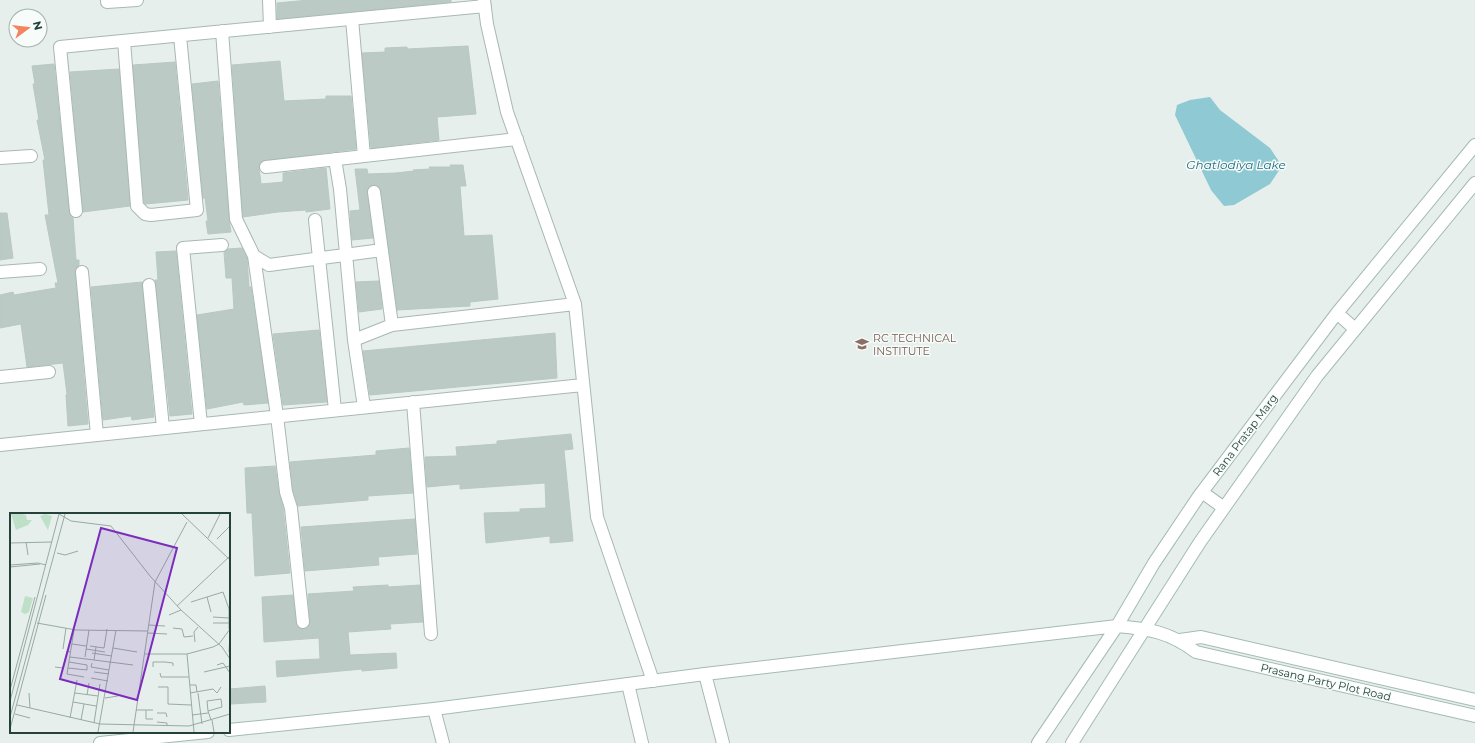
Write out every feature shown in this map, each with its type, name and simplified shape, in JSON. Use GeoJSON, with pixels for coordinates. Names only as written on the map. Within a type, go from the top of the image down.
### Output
{"type":"FeatureCollection","features":[{"type":"Feature","properties":{"kind":"street"},"geometry":{"type":"LineString","coordinates":[[107,0],[107,2],[137,0]]}},
{"type":"Feature","properties":{"kind":"street"},"geometry":{"type":"LineString","coordinates":[[269,0],[270,27]]}},
{"type":"Feature","properties":{"kind":"street"},"geometry":{"type":"LineString","coordinates":[[76,211],[60,47],[352,19],[485,3],[487,24],[508,112],[574,304],[597,517],[653,681]]}},
{"type":"Feature","properties":{"kind":"street"},"geometry":{"type":"LineString","coordinates":[[352,19],[364,156]]}},
{"type":"Feature","properties":{"kind":"street"},"geometry":{"type":"LineString","coordinates":[[222,31],[236,219],[254,256],[277,416],[286,492],[291,508],[303,622]]}},
{"type":"Feature","properties":{"kind":"street"},"geometry":{"type":"LineString","coordinates":[[124,41],[137,206],[145,214],[151,215],[197,210],[180,36]]}},
{"type":"Feature","properties":{"kind":"street"},"geometry":{"type":"LineString","coordinates":[[266,167],[517,139]]}},
{"type":"Feature","properties":{"kind":"street","name":"Rana Pratap Marg"},"geometry":{"type":"LineString","coordinates":[[1038,743],[1117,626],[1154,562],[1202,492],[1337,313],[1475,145]]}},
{"type":"Feature","properties":{"kind":"street"},"geometry":{"type":"LineString","coordinates":[[0,158],[31,156]]}},
{"type":"Feature","properties":{"kind":"street"},"geometry":{"type":"LineString","coordinates":[[335,159],[340,189],[354,340],[364,407]]}},
{"type":"Feature","properties":{"kind":"street"},"geometry":{"type":"LineString","coordinates":[[1072,743],[1200,542],[1317,376],[1475,183]]}},
{"type":"Feature","properties":{"kind":"street"},"geometry":{"type":"LineString","coordinates":[[374,192],[392,325]]}},
{"type":"Feature","properties":{"kind":"street"},"geometry":{"type":"LineString","coordinates":[[315,220],[335,410]]}},
{"type":"Feature","properties":{"kind":"street"},"geometry":{"type":"LineString","coordinates":[[201,424],[183,248],[222,245]]}},
{"type":"Feature","properties":{"kind":"street"},"geometry":{"type":"LineString","coordinates":[[254,256],[269,265],[382,250]]}},
{"type":"Feature","properties":{"kind":"street"},"geometry":{"type":"LineString","coordinates":[[0,272],[40,269]]}},
{"type":"Feature","properties":{"kind":"street"},"geometry":{"type":"LineString","coordinates":[[82,272],[98,435]]}},
{"type":"Feature","properties":{"kind":"street"},"geometry":{"type":"LineString","coordinates":[[149,286],[163,428]]}},
{"type":"Feature","properties":{"kind":"street"},"geometry":{"type":"LineString","coordinates":[[354,340],[392,325],[574,304]]}},
{"type":"Feature","properties":{"kind":"street"},"geometry":{"type":"LineString","coordinates":[[1337,313],[1356,329]]}},
{"type":"Feature","properties":{"kind":"street"},"geometry":{"type":"LineString","coordinates":[[0,377],[49,372]]}},
{"type":"Feature","properties":{"kind":"street"},"geometry":{"type":"LineString","coordinates":[[0,445],[583,385]]}},
{"type":"Feature","properties":{"kind":"street"},"geometry":{"type":"LineString","coordinates":[[413,402],[431,634]]}},
{"type":"Feature","properties":{"kind":"street"},"geometry":{"type":"LineString","coordinates":[[1202,492],[1224,508]]}},
{"type":"Feature","properties":{"kind":"street","name":"Prasang Party Plot Road"},"geometry":{"type":"LineString","coordinates":[[230,730],[434,709],[705,674],[1117,626],[1146,628],[1180,640],[1196,652],[1475,716]]}},
{"type":"Feature","properties":{"kind":"street","name":"Prasang Party Plot Road"},"geometry":{"type":"LineString","coordinates":[[1180,640],[1201,637],[1475,700]]}},
{"type":"Feature","properties":{"kind":"street"},"geometry":{"type":"LineString","coordinates":[[705,674],[723,743]]}},
{"type":"Feature","properties":{"kind":"street"},"geometry":{"type":"LineString","coordinates":[[628,684],[642,743]]}},
{"type":"Feature","properties":{"kind":"street"},"geometry":{"type":"LineString","coordinates":[[434,709],[443,743]]}},
{"type":"Feature","properties":{"kind":"street"},"geometry":{"type":"LineString","coordinates":[[100,743],[198,733]]}},
{"type":"Feature","properties":{"kind":"water","name":"Ghatlodiya Lake"},"geometry":{"type":"Polygon","coordinates":[[[1210,97],[1220,110],[1270,148],[1282,166],[1270,184],[1234,205],[1224,206],[1211,190],[1175,115],[1177,105],[1190,100],[1210,97]]]}},
{"type":"Feature","properties":{"kind":"building"},"geometry":{"type":"Polygon","coordinates":[[[309,0],[451,0],[451,2],[277,19],[277,3],[309,0]]]}},
{"type":"Feature","properties":{"kind":"building"},"geometry":{"type":"Polygon","coordinates":[[[468,46],[476,114],[437,117],[439,140],[371,148],[362,53],[385,52],[385,48],[407,47],[407,49],[468,46]]]}},
{"type":"Feature","properties":{"kind":"building"},"geometry":{"type":"Polygon","coordinates":[[[280,61],[284,101],[326,99],[326,96],[351,96],[356,149],[262,161],[259,167],[261,184],[283,182],[283,173],[326,168],[330,209],[306,212],[306,210],[278,212],[243,217],[232,65],[280,61]]]}},
{"type":"Feature","properties":{"kind":"building"},"geometry":{"type":"Polygon","coordinates":[[[175,62],[188,200],[146,204],[144,203],[133,65],[175,62]]]}},
{"type":"Feature","properties":{"kind":"building"},"geometry":{"type":"Polygon","coordinates":[[[54,64],[69,212],[73,218],[76,260],[79,260],[79,265],[75,269],[75,273],[88,424],[68,426],[67,394],[63,363],[27,367],[21,324],[0,328],[0,295],[13,292],[14,295],[56,288],[55,283],[58,283],[45,215],[49,215],[43,160],[45,160],[37,120],[39,120],[33,84],[35,84],[32,66],[54,64]]]}},
{"type":"Feature","properties":{"kind":"building"},"geometry":{"type":"Polygon","coordinates":[[[119,69],[130,206],[83,212],[70,72],[119,69]]]}},
{"type":"Feature","properties":{"kind":"building"},"geometry":{"type":"Polygon","coordinates":[[[218,81],[231,232],[208,234],[206,221],[208,221],[205,198],[203,198],[192,84],[218,81]]]}},
{"type":"Feature","properties":{"kind":"building"},"geometry":{"type":"Polygon","coordinates":[[[450,165],[463,165],[466,186],[460,186],[464,236],[492,235],[498,299],[470,302],[470,306],[397,310],[381,191],[377,185],[370,186],[367,193],[373,238],[352,240],[350,211],[360,210],[355,169],[367,169],[368,174],[396,173],[430,169],[429,167],[451,167],[450,165]]]}},
{"type":"Feature","properties":{"kind":"building"},"geometry":{"type":"Polygon","coordinates":[[[0,213],[7,213],[13,258],[0,260],[0,213]]]}},
{"type":"Feature","properties":{"kind":"building"},"geometry":{"type":"Polygon","coordinates":[[[242,248],[247,258],[249,287],[251,287],[268,403],[244,405],[243,402],[207,409],[197,315],[234,309],[232,278],[226,278],[224,252],[228,249],[242,248]]]}},
{"type":"Feature","properties":{"kind":"building"},"geometry":{"type":"Polygon","coordinates":[[[176,251],[192,414],[170,416],[155,280],[158,280],[156,252],[176,251]]]}},
{"type":"Feature","properties":{"kind":"building"},"geometry":{"type":"Polygon","coordinates":[[[379,281],[382,309],[359,312],[356,282],[379,281]]]}},
{"type":"Feature","properties":{"kind":"building"},"geometry":{"type":"Polygon","coordinates":[[[142,282],[154,417],[132,420],[131,416],[103,420],[91,287],[142,282]]]}},
{"type":"Feature","properties":{"kind":"building"},"geometry":{"type":"Polygon","coordinates":[[[319,330],[327,402],[283,405],[273,334],[319,330]]]}},
{"type":"Feature","properties":{"kind":"building"},"geometry":{"type":"Polygon","coordinates":[[[555,333],[557,378],[370,395],[363,351],[555,333]]]}},
{"type":"Feature","properties":{"kind":"building"},"geometry":{"type":"Polygon","coordinates":[[[571,434],[573,449],[564,450],[573,541],[550,543],[550,536],[486,543],[484,513],[520,512],[520,509],[546,508],[545,483],[460,489],[460,484],[427,487],[425,457],[457,456],[456,447],[497,444],[497,441],[571,434]]]}},
{"type":"Feature","properties":{"kind":"building"},"geometry":{"type":"Polygon","coordinates":[[[409,448],[413,493],[368,496],[368,500],[298,506],[293,490],[290,462],[376,455],[376,451],[409,448]]]}},
{"type":"Feature","properties":{"kind":"building"},"geometry":{"type":"Polygon","coordinates":[[[275,466],[279,493],[283,507],[290,573],[255,576],[252,513],[247,513],[245,468],[275,466]]]}},
{"type":"Feature","properties":{"kind":"building"},"geometry":{"type":"Polygon","coordinates":[[[415,519],[417,554],[378,557],[379,565],[305,571],[301,527],[415,519]]]}},
{"type":"Feature","properties":{"kind":"building"},"geometry":{"type":"Polygon","coordinates":[[[388,585],[388,587],[420,585],[423,622],[390,624],[391,629],[348,632],[350,655],[396,653],[397,668],[362,671],[362,669],[277,677],[276,661],[320,659],[319,638],[264,642],[262,597],[293,595],[296,623],[300,629],[303,629],[308,628],[310,622],[308,594],[354,591],[353,587],[388,585]]]}},
{"type":"Feature","properties":{"kind":"building"},"geometry":{"type":"Polygon","coordinates":[[[265,686],[266,702],[231,704],[230,689],[265,686]]]}},
{"type":"Feature","properties":{"kind":"place","name":"RC TECHNICAL INSTITUTE"},"geometry":{"type":"Point","coordinates":[862,344]}}]}
